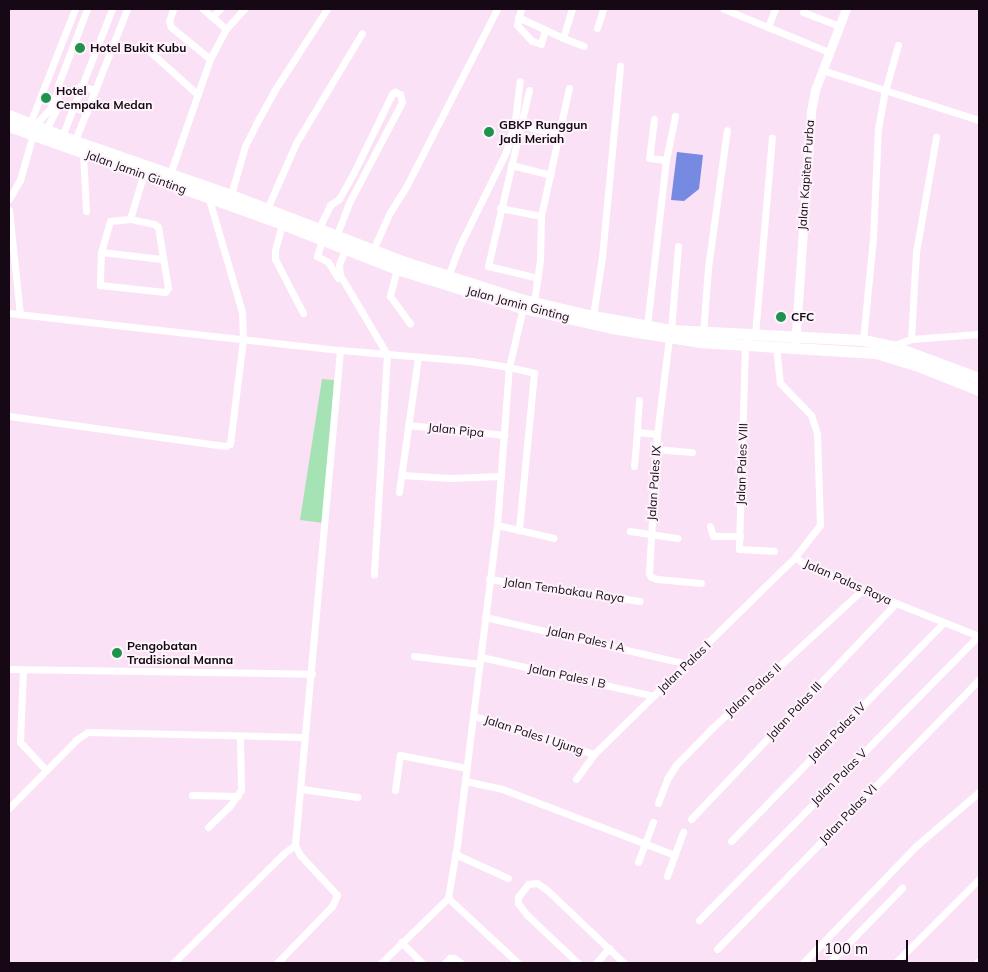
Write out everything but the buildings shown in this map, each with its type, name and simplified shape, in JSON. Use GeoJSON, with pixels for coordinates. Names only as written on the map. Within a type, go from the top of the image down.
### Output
{"type":"FeatureCollection","features":[{"type":"Feature","properties":{"kind":"highway","name":"Jalan Jamin Ginting"},"geometry":{"type":"LineString","coordinates":[[9,115],[77,148],[142,176],[209,199],[229,200],[267,209],[521,304],[534,302],[647,326],[670,334],[755,335],[876,353],[913,364],[979,390]]}},
{"type":"Feature","properties":{"kind":"highway","name":"Jalan Jamin Ginting"},"geometry":{"type":"LineString","coordinates":[[9,126],[46,129],[60,140]]}},
{"type":"Feature","properties":{"kind":"highway","name":"Jalan Jamin Ginting"},"geometry":{"type":"LineString","coordinates":[[77,148],[170,174],[282,224],[397,269],[612,328],[745,345],[776,346],[795,342],[863,340],[892,346],[979,378]]}},
{"type":"Feature","properties":{"kind":"street"},"geometry":{"type":"LineString","coordinates":[[9,199],[20,180],[32,127],[75,9]]}},
{"type":"Feature","properties":{"kind":"street"},"geometry":{"type":"LineString","coordinates":[[32,127],[50,109],[87,9]]}},
{"type":"Feature","properties":{"kind":"street"},"geometry":{"type":"LineString","coordinates":[[60,140],[112,9]]}},
{"type":"Feature","properties":{"kind":"street","name":"Jalan Jamin Ginting"},"geometry":{"type":"LineString","coordinates":[[77,148],[94,90],[127,9]]}},
{"type":"Feature","properties":{"kind":"street"},"geometry":{"type":"LineString","coordinates":[[173,9],[169,21],[171,27],[210,59]]}},
{"type":"Feature","properties":{"kind":"street"},"geometry":{"type":"LineString","coordinates":[[203,9],[226,29]]}},
{"type":"Feature","properties":{"kind":"street"},"geometry":{"type":"LineString","coordinates":[[212,16],[220,9]]}},
{"type":"Feature","properties":{"kind":"street"},"geometry":{"type":"LineString","coordinates":[[170,174],[210,59],[226,29],[244,9]]}},
{"type":"Feature","properties":{"kind":"street"},"geometry":{"type":"LineString","coordinates":[[229,200],[245,146],[256,124],[274,91],[327,9]]}},
{"type":"Feature","properties":{"kind":"street"},"geometry":{"type":"LineString","coordinates":[[373,250],[389,214],[411,178],[497,9]]}},
{"type":"Feature","properties":{"kind":"street"},"geometry":{"type":"LineString","coordinates":[[521,9],[518,17],[518,27],[537,45],[541,44],[545,30]]}},
{"type":"Feature","properties":{"kind":"street"},"geometry":{"type":"LineString","coordinates":[[563,38],[572,9]]}},
{"type":"Feature","properties":{"kind":"street"},"geometry":{"type":"LineString","coordinates":[[597,28],[603,9]]}},
{"type":"Feature","properties":{"kind":"street"},"geometry":{"type":"LineString","coordinates":[[724,9],[828,52]]}},
{"type":"Feature","properties":{"kind":"street"},"geometry":{"type":"LineString","coordinates":[[768,27],[775,9]]}},
{"type":"Feature","properties":{"kind":"street","name":"Jalan Kapiten Purba"},"geometry":{"type":"LineString","coordinates":[[795,342],[811,111],[828,52],[846,9]]}},
{"type":"Feature","properties":{"kind":"street"},"geometry":{"type":"LineString","coordinates":[[804,12],[839,26]]}},
{"type":"Feature","properties":{"kind":"street"},"geometry":{"type":"LineString","coordinates":[[518,17],[584,46]]}},
{"type":"Feature","properties":{"kind":"street"},"geometry":{"type":"LineString","coordinates":[[267,209],[296,142],[362,33]]}},
{"type":"Feature","properties":{"kind":"street"},"geometry":{"type":"LineString","coordinates":[[863,340],[873,238],[878,129],[885,91],[898,45]]}},
{"type":"Feature","properties":{"kind":"street"},"geometry":{"type":"LineString","coordinates":[[146,48],[197,94]]}},
{"type":"Feature","properties":{"kind":"street"},"geometry":{"type":"LineString","coordinates":[[593,316],[602,257],[620,66]]}},
{"type":"Feature","properties":{"kind":"street"},"geometry":{"type":"LineString","coordinates":[[822,70],[979,120]]}},
{"type":"Feature","properties":{"kind":"street"},"geometry":{"type":"LineString","coordinates":[[448,276],[459,247],[506,152],[515,120],[520,81]]}},
{"type":"Feature","properties":{"kind":"street"},"geometry":{"type":"LineString","coordinates":[[80,86],[94,90]]}},
{"type":"Feature","properties":{"kind":"street"},"geometry":{"type":"LineString","coordinates":[[534,302],[538,278],[541,216],[569,88]]}},
{"type":"Feature","properties":{"kind":"street"},"geometry":{"type":"LineString","coordinates":[[46,129],[58,108],[58,90]]}},
{"type":"Feature","properties":{"kind":"street"},"geometry":{"type":"LineString","coordinates":[[529,90],[488,266],[538,278]]}},
{"type":"Feature","properties":{"kind":"street"},"geometry":{"type":"LineString","coordinates":[[318,228],[330,206],[339,199],[353,174],[393,93],[400,94],[402,102],[349,203],[337,235]]}},
{"type":"Feature","properties":{"kind":"street"},"geometry":{"type":"LineString","coordinates":[[72,107],[87,112]]}},
{"type":"Feature","properties":{"kind":"street"},"geometry":{"type":"LineString","coordinates":[[381,115],[392,121]]}},
{"type":"Feature","properties":{"kind":"street"},"geometry":{"type":"LineString","coordinates":[[647,326],[666,160],[675,116]]}},
{"type":"Feature","properties":{"kind":"street"},"geometry":{"type":"LineString","coordinates":[[654,119],[649,158],[666,160]]}},
{"type":"Feature","properties":{"kind":"street"},"geometry":{"type":"LineString","coordinates":[[520,125],[559,134]]}},
{"type":"Feature","properties":{"kind":"street"},"geometry":{"type":"LineString","coordinates":[[703,333],[708,268],[727,130]]}},
{"type":"Feature","properties":{"kind":"street"},"geometry":{"type":"LineString","coordinates":[[372,134],[383,139]]}},
{"type":"Feature","properties":{"kind":"street"},"geometry":{"type":"LineString","coordinates":[[911,339],[916,252],[936,137]]}},
{"type":"Feature","properties":{"kind":"street"},"geometry":{"type":"LineString","coordinates":[[755,335],[772,138]]}},
{"type":"Feature","properties":{"kind":"street"},"geometry":{"type":"LineString","coordinates":[[77,148],[86,211]]}},
{"type":"Feature","properties":{"kind":"street"},"geometry":{"type":"LineString","coordinates":[[362,155],[372,159]]}},
{"type":"Feature","properties":{"kind":"street"},"geometry":{"type":"LineString","coordinates":[[511,165],[551,175]]}},
{"type":"Feature","properties":{"kind":"street"},"geometry":{"type":"LineString","coordinates":[[353,174],[362,178]]}},
{"type":"Feature","properties":{"kind":"street"},"geometry":{"type":"LineString","coordinates":[[130,219],[142,176]]}},
{"type":"Feature","properties":{"kind":"street"},"geometry":{"type":"LineString","coordinates":[[9,416],[227,446],[231,443],[243,340],[242,312],[209,199]]}},
{"type":"Feature","properties":{"kind":"street"},"geometry":{"type":"LineString","coordinates":[[339,199],[349,203]]}},
{"type":"Feature","properties":{"kind":"street"},"geometry":{"type":"LineString","coordinates":[[500,208],[541,216]]}},
{"type":"Feature","properties":{"kind":"street"},"geometry":{"type":"LineString","coordinates":[[9,210],[20,314]]}},
{"type":"Feature","properties":{"kind":"street"},"geometry":{"type":"LineString","coordinates":[[130,219],[157,226],[168,288],[165,292],[102,287],[99,282],[101,252],[110,220],[130,219]]}},
{"type":"Feature","properties":{"kind":"street"},"geometry":{"type":"LineString","coordinates":[[282,224],[275,251],[275,260],[303,313]]}},
{"type":"Feature","properties":{"kind":"street"},"geometry":{"type":"LineString","coordinates":[[322,240],[318,257],[329,263],[385,354]]}},
{"type":"Feature","properties":{"kind":"street","name":"Jalan Pales IX"},"geometry":{"type":"LineString","coordinates":[[678,246],[670,334],[657,434],[648,573],[651,577],[701,583]]}},
{"type":"Feature","properties":{"kind":"street"},"geometry":{"type":"LineString","coordinates":[[346,249],[339,266],[340,274],[385,354],[374,575]]}},
{"type":"Feature","properties":{"kind":"street"},"geometry":{"type":"LineString","coordinates":[[101,252],[162,259]]}},
{"type":"Feature","properties":{"kind":"street"},"geometry":{"type":"LineString","coordinates":[[397,269],[390,296],[410,324]]}},
{"type":"Feature","properties":{"kind":"street"},"geometry":{"type":"LineString","coordinates":[[381,963],[448,898],[456,854],[498,525],[509,367],[521,304]]}},
{"type":"Feature","properties":{"kind":"street"},"geometry":{"type":"LineString","coordinates":[[9,313],[243,340],[509,367],[532,372],[535,376],[519,530]]}},
{"type":"Feature","properties":{"kind":"street"},"geometry":{"type":"LineString","coordinates":[[892,346],[911,339],[979,334]]}},
{"type":"Feature","properties":{"kind":"street","name":"Jalan Pales VIII"},"geometry":{"type":"LineString","coordinates":[[740,536],[745,345]]}},
{"type":"Feature","properties":{"kind":"street","name":"Jalan Palas Raya"},"geometry":{"type":"LineString","coordinates":[[776,346],[780,383],[811,415],[817,434],[820,525],[795,557],[803,563],[862,589],[979,635]]}},
{"type":"Feature","properties":{"kind":"street"},"geometry":{"type":"LineString","coordinates":[[276,963],[332,906],[337,895],[300,855],[295,845],[302,789],[340,350]]}},
{"type":"Feature","properties":{"kind":"street"},"geometry":{"type":"LineString","coordinates":[[399,492],[418,357]]}},
{"type":"Feature","properties":{"kind":"street"},"geometry":{"type":"LineString","coordinates":[[634,466],[639,400]]}},
{"type":"Feature","properties":{"kind":"street","name":"Jalan Pipa"},"geometry":{"type":"LineString","coordinates":[[408,425],[504,435]]}},
{"type":"Feature","properties":{"kind":"street"},"geometry":{"type":"LineString","coordinates":[[637,432],[657,434]]}},
{"type":"Feature","properties":{"kind":"street"},"geometry":{"type":"LineString","coordinates":[[656,449],[692,452]]}},
{"type":"Feature","properties":{"kind":"street"},"geometry":{"type":"LineString","coordinates":[[402,475],[450,478],[501,476]]}},
{"type":"Feature","properties":{"kind":"street"},"geometry":{"type":"LineString","coordinates":[[498,525],[554,538]]}},
{"type":"Feature","properties":{"kind":"street"},"geometry":{"type":"LineString","coordinates":[[710,526],[713,536],[740,536],[738,549],[774,551]]}},
{"type":"Feature","properties":{"kind":"street"},"geometry":{"type":"LineString","coordinates":[[630,531],[676,538]]}},
{"type":"Feature","properties":{"kind":"street","name":"Jalan Palas I"},"geometry":{"type":"LineString","coordinates":[[576,779],[594,754],[795,557]]}},
{"type":"Feature","properties":{"kind":"street","name":"Jalan Tembakau Raya"},"geometry":{"type":"LineString","coordinates":[[490,579],[639,601]]}},
{"type":"Feature","properties":{"kind":"street","name":"Jalan Palas II"},"geometry":{"type":"LineString","coordinates":[[658,803],[666,779],[676,765],[712,728],[862,589]]}},
{"type":"Feature","properties":{"kind":"street","name":"Jalan Palas III"},"geometry":{"type":"LineString","coordinates":[[691,819],[896,603]]}},
{"type":"Feature","properties":{"kind":"street","name":"Jalan Pales I A"},"geometry":{"type":"LineString","coordinates":[[485,616],[687,664]]}},
{"type":"Feature","properties":{"kind":"street","name":"Jalan Palas IV"},"geometry":{"type":"LineString","coordinates":[[731,842],[944,622]]}},
{"type":"Feature","properties":{"kind":"street","name":"Jalan Palas V"},"geometry":{"type":"LineString","coordinates":[[699,920],[979,635]]}},
{"type":"Feature","properties":{"kind":"street","name":"Jalan Pales I B"},"geometry":{"type":"LineString","coordinates":[[414,656],[480,660],[654,696]]}},
{"type":"Feature","properties":{"kind":"street"},"geometry":{"type":"LineString","coordinates":[[9,669],[312,674]]}},
{"type":"Feature","properties":{"kind":"street"},"geometry":{"type":"LineString","coordinates":[[23,670],[20,742],[46,770]]}},
{"type":"Feature","properties":{"kind":"street","name":"Jalan Palas VI"},"geometry":{"type":"LineString","coordinates":[[717,949],[979,680]]}},
{"type":"Feature","properties":{"kind":"street","name":"Jalan Pales I Ujung"},"geometry":{"type":"LineString","coordinates":[[474,716],[594,754]]}},
{"type":"Feature","properties":{"kind":"street"},"geometry":{"type":"LineString","coordinates":[[9,808],[76,740],[88,732],[305,737]]}},
{"type":"Feature","properties":{"kind":"street"},"geometry":{"type":"LineString","coordinates":[[208,828],[238,796],[240,790],[240,736]]}},
{"type":"Feature","properties":{"kind":"street"},"geometry":{"type":"LineString","coordinates":[[395,790],[400,755],[467,768]]}},
{"type":"Feature","properties":{"kind":"street"},"geometry":{"type":"LineString","coordinates":[[465,781],[502,789],[675,855]]}},
{"type":"Feature","properties":{"kind":"street"},"geometry":{"type":"LineString","coordinates":[[302,789],[357,797]]}},
{"type":"Feature","properties":{"kind":"street"},"geometry":{"type":"LineString","coordinates":[[803,963],[916,846],[979,792]]}},
{"type":"Feature","properties":{"kind":"street"},"geometry":{"type":"LineString","coordinates":[[192,795],[238,796]]}},
{"type":"Feature","properties":{"kind":"street"},"geometry":{"type":"LineString","coordinates":[[638,862],[652,822]]}},
{"type":"Feature","properties":{"kind":"street"},"geometry":{"type":"LineString","coordinates":[[667,876],[683,832]]}},
{"type":"Feature","properties":{"kind":"street"},"geometry":{"type":"LineString","coordinates":[[173,963],[282,854],[295,845]]}},
{"type":"Feature","properties":{"kind":"street"},"geometry":{"type":"LineString","coordinates":[[456,854],[508,878]]}},
{"type":"Feature","properties":{"kind":"street"},"geometry":{"type":"LineString","coordinates":[[895,963],[979,879]]}},
{"type":"Feature","properties":{"kind":"street"},"geometry":{"type":"LineString","coordinates":[[578,963],[518,903],[518,897],[528,884],[537,883],[547,890],[624,963]]}},
{"type":"Feature","properties":{"kind":"street"},"geometry":{"type":"LineString","coordinates":[[829,963],[902,888]]}},
{"type":"Feature","properties":{"kind":"street"},"geometry":{"type":"LineString","coordinates":[[448,898],[518,963]]}},
{"type":"Feature","properties":{"kind":"street"},"geometry":{"type":"LineString","coordinates":[[401,942],[422,963]]}},
{"type":"Feature","properties":{"kind":"street"},"geometry":{"type":"LineString","coordinates":[[596,963],[608,948]]}},
{"type":"Feature","properties":{"kind":"street"},"geometry":{"type":"LineString","coordinates":[[445,963],[450,958],[454,958],[461,963]]}},
{"type":"Feature","properties":{"kind":"green space"},"geometry":{"type":"Polygon","coordinates":[[[322,379],[334,380],[324,523],[300,520],[322,379]]]}},
{"type":"Feature","properties":{"kind":"water"},"geometry":{"type":"Polygon","coordinates":[[[677,152],[703,155],[699,189],[684,201],[671,200],[677,152]]]}},
{"type":"Feature","properties":{"kind":"place","name":"Hotel Bukit Kubu"},"geometry":{"type":"Point","coordinates":[80,48]}},
{"type":"Feature","properties":{"kind":"place","name":"Hotel Cempaka Medan"},"geometry":{"type":"Point","coordinates":[46,98]}},
{"type":"Feature","properties":{"kind":"place","name":"GBKP Runggun Jadi Meriah"},"geometry":{"type":"Point","coordinates":[489,132]}},
{"type":"Feature","properties":{"kind":"place","name":"CFC"},"geometry":{"type":"Point","coordinates":[781,317]}},
{"type":"Feature","properties":{"kind":"place","name":"Pengobatan Tradisional Manna"},"geometry":{"type":"Point","coordinates":[117,653]}}]}
